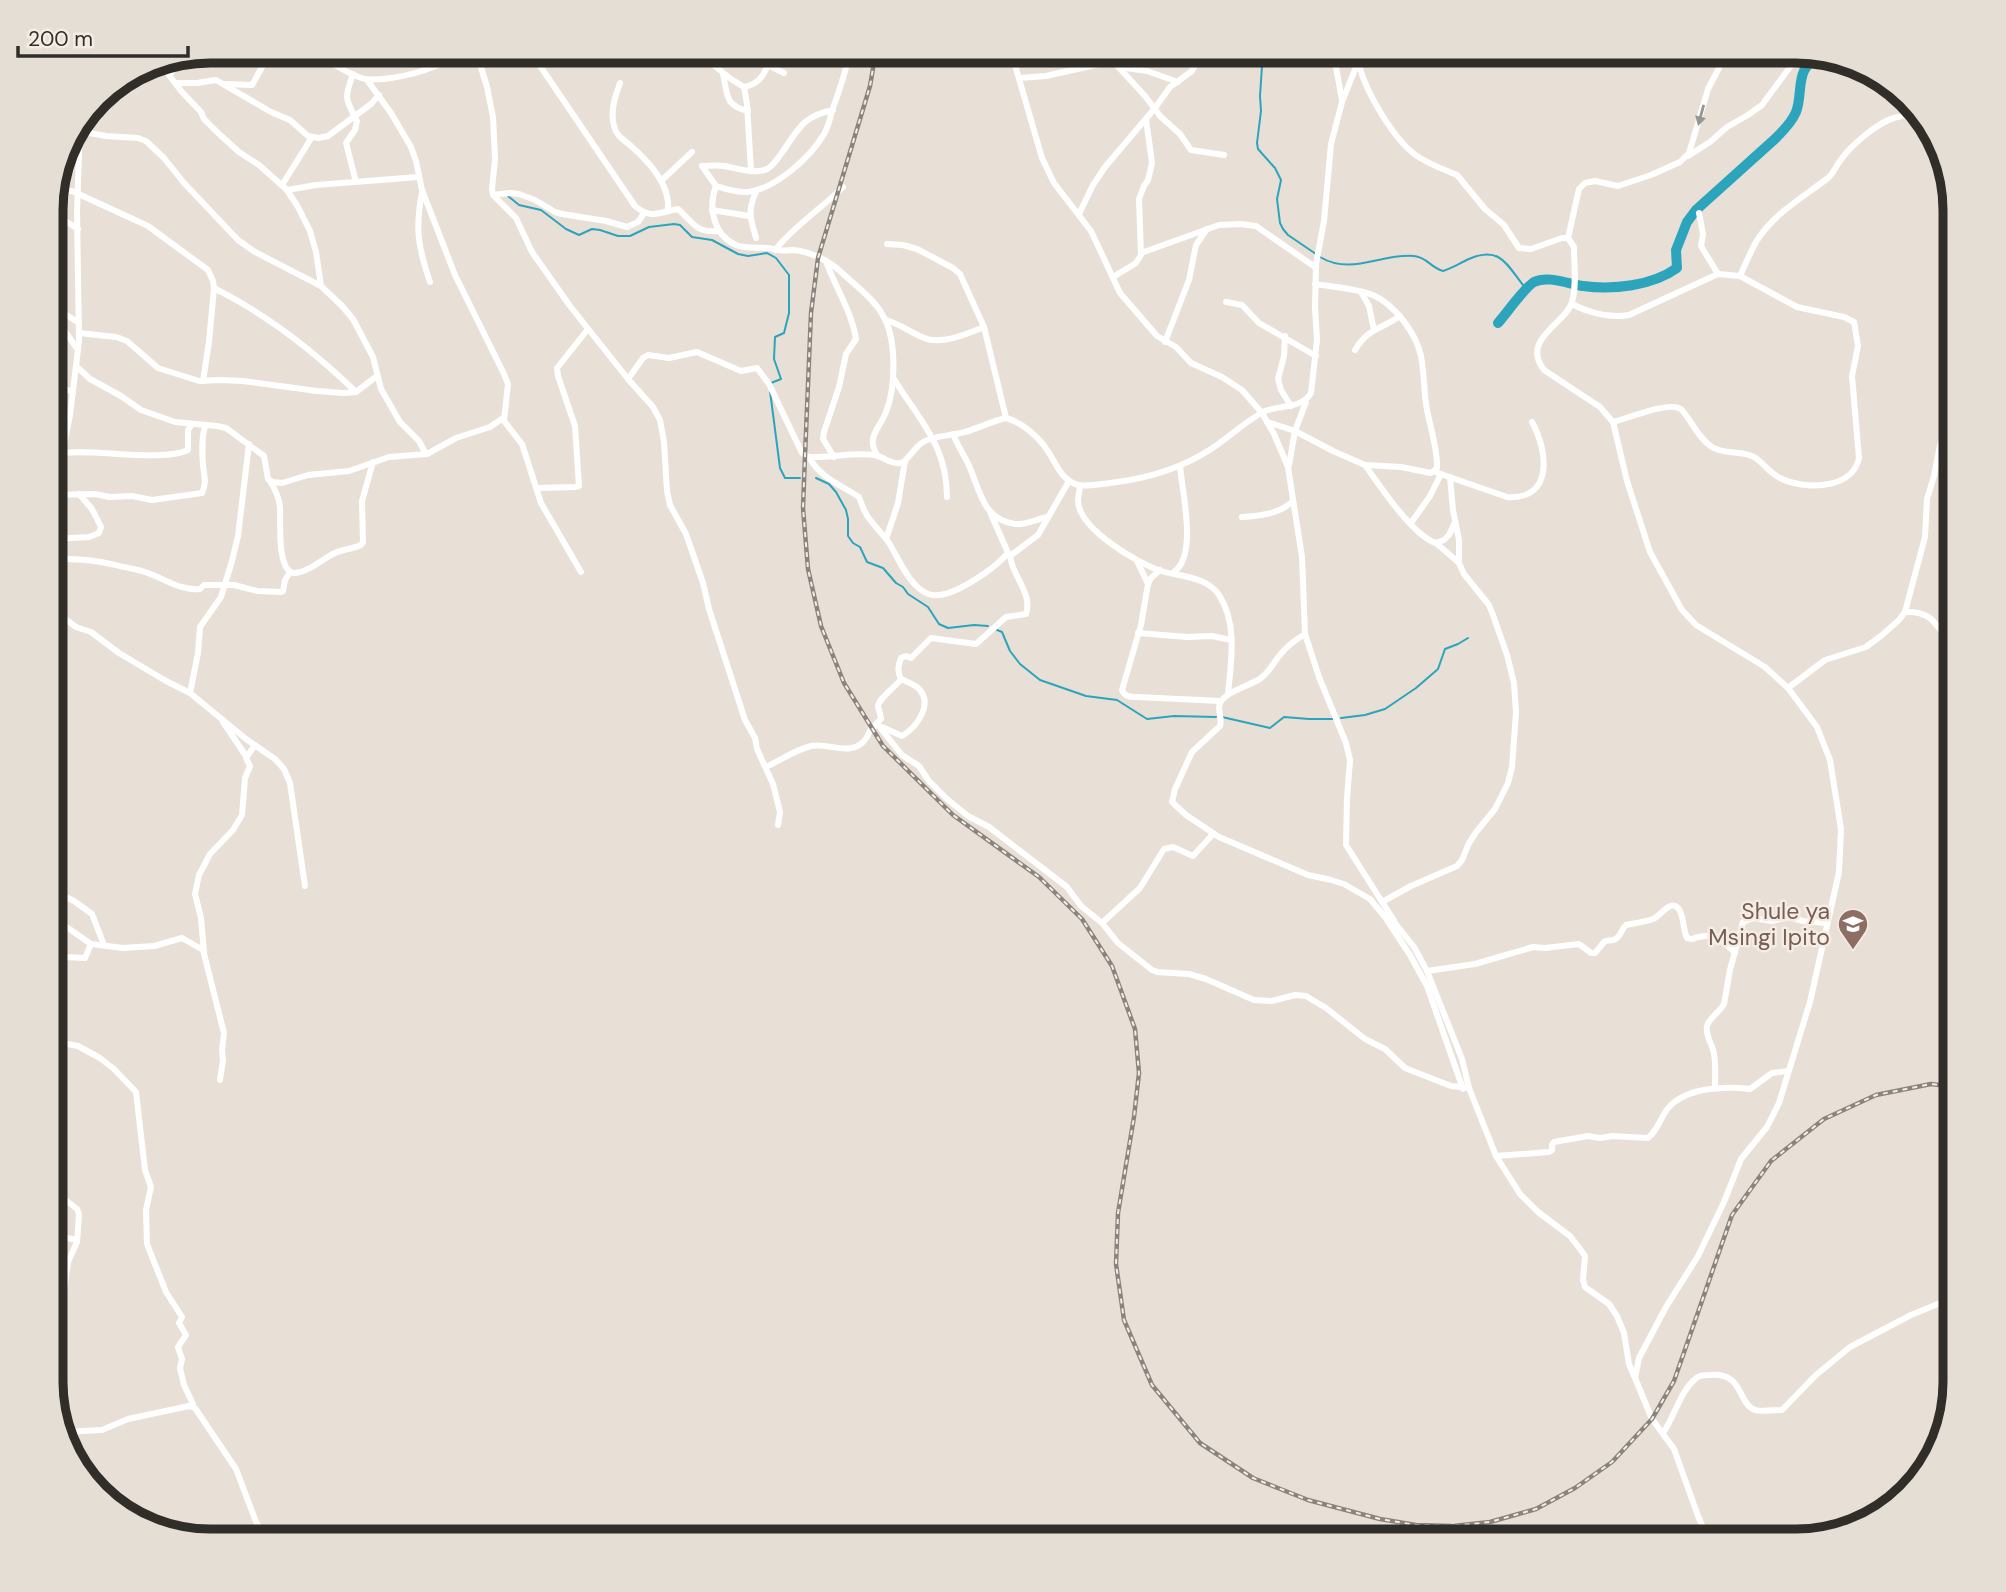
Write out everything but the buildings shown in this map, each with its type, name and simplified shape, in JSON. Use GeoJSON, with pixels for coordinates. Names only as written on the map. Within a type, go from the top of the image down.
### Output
{"type":"FeatureCollection","features":[{"type":"Feature","properties":{"kind":"street"},"geometry":{"type":"LineString","coordinates":[[176,83],[197,83],[210,79],[252,85],[264,63]]}},
{"type":"Feature","properties":{"kind":"street"},"geometry":{"type":"LineString","coordinates":[[333,63],[367,80],[414,74],[444,63]]}},
{"type":"Feature","properties":{"kind":"street"},"geometry":{"type":"LineString","coordinates":[[480,63],[494,117],[493,195],[516,218],[536,258],[588,329],[653,407],[660,420],[670,505],[685,534],[703,583],[745,720],[773,784],[779,806],[778,825]]}},
{"type":"Feature","properties":{"kind":"street"},"geometry":{"type":"LineString","coordinates":[[538,63],[635,206],[645,213],[658,214],[678,209],[698,229],[704,232],[719,232]]}},
{"type":"Feature","properties":{"kind":"street"},"geometry":{"type":"LineString","coordinates":[[711,63],[744,87],[751,171]]}},
{"type":"Feature","properties":{"kind":"street"},"geometry":{"type":"LineString","coordinates":[[744,87],[757,83],[769,63],[775,70],[784,73]]}},
{"type":"Feature","properties":{"kind":"street"},"geometry":{"type":"LineString","coordinates":[[833,110],[810,117],[772,165],[762,171],[702,166],[716,186],[747,192],[770,184],[799,164],[816,148],[826,132],[846,72],[848,63]]}},
{"type":"Feature","properties":{"kind":"street"},"geometry":{"type":"LineString","coordinates":[[1015,63],[1042,158],[1054,183],[1091,231],[1125,299],[1153,332],[1176,347],[1191,363],[1236,385],[1268,422],[1288,467],[1301,557],[1305,634],[1346,743],[1350,761],[1346,845],[1427,971],[1462,1059],[1466,1088]]}},
{"type":"Feature","properties":{"kind":"street"},"geometry":{"type":"LineString","coordinates":[[1019,78],[1046,76],[1087,63]]}},
{"type":"Feature","properties":{"kind":"street"},"geometry":{"type":"LineString","coordinates":[[1117,63],[1191,150],[1224,155]]}},
{"type":"Feature","properties":{"kind":"street"},"geometry":{"type":"LineString","coordinates":[[1079,214],[1100,173],[1170,88],[1192,71],[1196,63]]}},
{"type":"Feature","properties":{"kind":"street"},"geometry":{"type":"LineString","coordinates":[[1335,63],[1342,102]]}},
{"type":"Feature","properties":{"kind":"street"},"geometry":{"type":"LineString","coordinates":[[1288,467],[1295,431],[1313,385],[1316,356],[1315,267],[1324,220],[1331,144],[1342,102],[1358,63]]}},
{"type":"Feature","properties":{"kind":"street"},"geometry":{"type":"LineString","coordinates":[[1358,63],[1384,121],[1415,155],[1457,175],[1485,209],[1504,225],[1518,248],[1531,249],[1563,237],[1568,238]]}},
{"type":"Feature","properties":{"kind":"street"},"geometry":{"type":"LineString","coordinates":[[1686,157],[1695,138],[1708,89],[1721,63]]}},
{"type":"Feature","properties":{"kind":"street"},"geometry":{"type":"LineString","coordinates":[[1635,1378],[1639,1358],[1666,1307],[1698,1256],[1741,1159],[1767,1127],[1779,1102],[1810,1002],[1839,872],[1841,830],[1830,760],[1816,727],[1788,688],[1765,667],[1696,625],[1682,610],[1650,552],[1627,481],[1613,422],[1600,407],[1544,370],[1537,358],[1538,347],[1572,304],[1574,247],[1568,238],[1579,189],[1585,183],[1595,181],[1618,186],[1632,183],[1680,162],[1762,105],[1793,63]]}},
{"type":"Feature","properties":{"kind":"street"},"geometry":{"type":"LineString","coordinates":[[1119,67],[1147,71],[1178,82]]}},
{"type":"Feature","properties":{"kind":"street"},"geometry":{"type":"LineString","coordinates":[[170,75],[174,68]]}},
{"type":"Feature","properties":{"kind":"street"},"geometry":{"type":"LineString","coordinates":[[166,70],[217,132],[285,188],[310,231],[321,286]]}},
{"type":"Feature","properties":{"kind":"street"},"geometry":{"type":"LineString","coordinates":[[722,72],[728,101],[734,108],[748,111]]}},
{"type":"Feature","properties":{"kind":"street"},"geometry":{"type":"LineString","coordinates":[[353,74],[346,101],[357,121],[346,143],[356,182]]}},
{"type":"Feature","properties":{"kind":"street"},"geometry":{"type":"LineString","coordinates":[[367,80],[411,147],[422,190],[455,275],[508,384],[503,418],[522,444],[541,503],[580,572]]}},
{"type":"Feature","properties":{"kind":"street"},"geometry":{"type":"LineString","coordinates":[[224,83],[271,112],[297,124],[305,134],[312,137],[328,136],[379,95]]}},
{"type":"Feature","properties":{"kind":"street"},"geometry":{"type":"LineString","coordinates":[[621,83],[615,97],[613,124],[616,132],[632,146],[661,181],[668,198],[668,211]]}},
{"type":"Feature","properties":{"kind":"street"},"geometry":{"type":"LineString","coordinates":[[1740,276],[1755,245],[1767,228],[1807,191],[1830,177],[1839,162],[1884,122],[1897,116],[1909,116]]}},
{"type":"Feature","properties":{"kind":"street"},"geometry":{"type":"LineString","coordinates":[[1113,277],[1136,263],[1141,253],[1139,199],[1152,163],[1146,119]]}},
{"type":"Feature","properties":{"kind":"street"},"geometry":{"type":"LineString","coordinates":[[85,132],[146,141],[238,240],[255,252],[321,286],[353,319],[373,357],[381,389],[395,414],[426,454]]}},
{"type":"Feature","properties":{"kind":"street"},"geometry":{"type":"LineString","coordinates":[[285,188],[312,137]]}},
{"type":"Feature","properties":{"kind":"street"},"geometry":{"type":"LineString","coordinates":[[78,144],[79,332],[63,453],[182,453],[188,450],[188,430],[192,424]]}},
{"type":"Feature","properties":{"kind":"street"},"geometry":{"type":"LineString","coordinates":[[661,181],[692,152]]}},
{"type":"Feature","properties":{"kind":"street"},"geometry":{"type":"LineString","coordinates":[[762,171],[770,184]]}},
{"type":"Feature","properties":{"kind":"street"},"geometry":{"type":"LineString","coordinates":[[285,188],[418,177]]}},
{"type":"Feature","properties":{"kind":"street"},"geometry":{"type":"LineString","coordinates":[[716,186],[712,210],[719,232],[735,245],[798,251],[826,261],[837,268],[875,305],[886,320],[894,379],[887,409],[872,440],[877,455]]}},
{"type":"Feature","properties":{"kind":"street"},"geometry":{"type":"LineString","coordinates":[[775,250],[801,221],[830,201],[843,187]]}},
{"type":"Feature","properties":{"kind":"street"},"geometry":{"type":"LineString","coordinates":[[422,190],[417,228],[419,250],[430,282]]}},
{"type":"Feature","properties":{"kind":"street"},"geometry":{"type":"LineString","coordinates":[[756,238],[750,206],[757,190]]}},
{"type":"Feature","properties":{"kind":"street"},"geometry":{"type":"LineString","coordinates":[[64,191],[72,191],[96,200],[155,230],[208,270],[214,288],[203,381]]}},
{"type":"Feature","properties":{"kind":"street"},"geometry":{"type":"LineString","coordinates":[[493,195],[510,192],[519,194],[555,212],[627,227],[638,222],[645,213]]}},
{"type":"Feature","properties":{"kind":"street"},"geometry":{"type":"LineString","coordinates":[[712,210],[750,216]]}},
{"type":"Feature","properties":{"kind":"street"},"geometry":{"type":"LineString","coordinates":[[1699,214],[1703,234],[1701,246],[1718,274]]}},
{"type":"Feature","properties":{"kind":"street"},"geometry":{"type":"LineString","coordinates":[[63,220],[78,229]]}},
{"type":"Feature","properties":{"kind":"street"},"geometry":{"type":"LineString","coordinates":[[1141,253],[1227,224],[1256,226],[1315,267]]}},
{"type":"Feature","properties":{"kind":"street"},"geometry":{"type":"LineString","coordinates":[[1166,342],[1189,280],[1196,245],[1207,229]]}},
{"type":"Feature","properties":{"kind":"street"},"geometry":{"type":"LineString","coordinates":[[887,244],[917,249],[960,274],[984,327],[1006,418]]}},
{"type":"Feature","properties":{"kind":"street"},"geometry":{"type":"LineString","coordinates":[[826,261],[851,319],[856,339],[846,354],[839,387],[824,432],[824,439],[834,457]]}},
{"type":"Feature","properties":{"kind":"street"},"geometry":{"type":"LineString","coordinates":[[1572,304],[1595,313],[1629,316],[1718,274],[1740,276],[1797,307],[1844,317],[1854,322],[1858,345],[1852,376],[1859,458],[1852,473],[1835,482],[1818,485],[1783,480],[1754,457],[1714,449],[1676,405],[1613,422]]}},
{"type":"Feature","properties":{"kind":"street"},"geometry":{"type":"LineString","coordinates":[[1315,284],[1376,296],[1400,316],[1415,339],[1422,359],[1423,386],[1438,473],[1430,496],[1411,523]]}},
{"type":"Feature","properties":{"kind":"street"},"geometry":{"type":"LineString","coordinates":[[214,288],[285,332],[356,392]]}},
{"type":"Feature","properties":{"kind":"street"},"geometry":{"type":"LineString","coordinates":[[1361,292],[1369,306],[1374,330]]}},
{"type":"Feature","properties":{"kind":"street"},"geometry":{"type":"LineString","coordinates":[[1226,302],[1242,305],[1259,323],[1316,356]]}},
{"type":"Feature","properties":{"kind":"street"},"geometry":{"type":"LineString","coordinates":[[63,312],[79,323]]}},
{"type":"Feature","properties":{"kind":"street"},"geometry":{"type":"LineString","coordinates":[[1355,351],[1364,336],[1400,316]]}},
{"type":"Feature","properties":{"kind":"street"},"geometry":{"type":"LineString","coordinates":[[886,320],[904,326],[926,339],[934,340],[958,336],[984,327]]}},
{"type":"Feature","properties":{"kind":"street"},"geometry":{"type":"LineString","coordinates":[[63,327],[78,350]]}},
{"type":"Feature","properties":{"kind":"street"},"geometry":{"type":"LineString","coordinates":[[537,488],[579,486],[575,426],[557,368],[588,329]]}},
{"type":"Feature","properties":{"kind":"street"},"geometry":{"type":"LineString","coordinates":[[79,332],[121,338],[159,368],[203,381],[243,381],[317,391],[356,392],[377,376]]}},
{"type":"Feature","properties":{"kind":"street"},"geometry":{"type":"LineString","coordinates":[[1285,336],[1284,356],[1278,379],[1291,406]]}},
{"type":"Feature","properties":{"kind":"street"},"geometry":{"type":"LineString","coordinates":[[63,337],[68,337]]}},
{"type":"Feature","properties":{"kind":"street"},"geometry":{"type":"LineString","coordinates":[[628,379],[648,355],[669,358],[696,352],[741,371],[757,368],[769,384],[802,453],[809,457],[818,471],[859,497],[864,511],[912,580],[928,594],[951,591],[982,576],[1036,538],[1069,481]]}},
{"type":"Feature","properties":{"kind":"street"},"geometry":{"type":"LineString","coordinates":[[76,366],[90,379],[141,410],[175,422],[226,428],[264,456],[267,476],[279,499],[281,549],[286,568],[290,572],[299,572],[337,552],[361,545],[362,501],[373,462]]}},
{"type":"Feature","properties":{"kind":"street"},"geometry":{"type":"LineString","coordinates":[[894,379],[933,437],[946,481],[947,497]]}},
{"type":"Feature","properties":{"kind":"street"},"geometry":{"type":"LineString","coordinates":[[63,388],[73,392]]}},
{"type":"Feature","properties":{"kind":"street"},"geometry":{"type":"LineString","coordinates":[[886,539],[898,503],[905,461],[918,444],[933,437],[953,434],[1006,418],[1015,421],[1039,440],[1056,468],[1069,481],[1080,485],[1128,480],[1180,466],[1214,447],[1262,413],[1307,400]]}},
{"type":"Feature","properties":{"kind":"street"},"geometry":{"type":"LineString","coordinates":[[270,481],[282,483],[308,475],[358,468],[389,457],[426,454],[456,438],[490,427],[503,418]]}},
{"type":"Feature","properties":{"kind":"street"},"geometry":{"type":"LineString","coordinates":[[1268,422],[1295,431],[1365,465],[1438,473],[1507,497],[1519,498],[1528,495],[1540,481],[1544,466],[1545,457],[1532,422]]}},
{"type":"Feature","properties":{"kind":"street"},"geometry":{"type":"LineString","coordinates":[[63,495],[126,496],[152,500],[202,493],[206,474],[203,465],[205,426]]}},
{"type":"Feature","properties":{"kind":"street"},"geometry":{"type":"LineString","coordinates":[[766,767],[803,748],[817,745],[838,748],[860,745],[867,738],[870,729],[878,726],[902,736],[917,722],[925,707],[925,700],[920,691],[901,678],[898,671],[901,658],[911,658],[931,638],[976,643],[1006,617],[1026,614],[1027,601],[1009,555],[953,434]]}},
{"type":"Feature","properties":{"kind":"street"},"geometry":{"type":"LineString","coordinates":[[1788,688],[1825,660],[1866,647],[1905,612],[1925,537],[1927,499],[1943,436]]}},
{"type":"Feature","properties":{"kind":"street"},"geometry":{"type":"LineString","coordinates":[[190,693],[200,627],[222,597],[238,536],[249,444]]}},
{"type":"Feature","properties":{"kind":"street"},"geometry":{"type":"LineString","coordinates":[[809,457],[877,455],[895,463],[905,461]]}},
{"type":"Feature","properties":{"kind":"street"},"geometry":{"type":"LineString","coordinates":[[1365,465],[1411,523],[1459,563],[1464,574],[1489,605],[1510,665],[1516,713],[1512,767],[1508,783],[1495,809],[1469,843],[1462,860],[1457,866],[1382,902]]}},
{"type":"Feature","properties":{"kind":"street"},"geometry":{"type":"LineString","coordinates":[[1174,572],[1182,564],[1186,546],[1180,466]]}},
{"type":"Feature","properties":{"kind":"street"},"geometry":{"type":"LineString","coordinates":[[1450,477],[1459,540],[1459,563]]}},
{"type":"Feature","properties":{"kind":"street"},"geometry":{"type":"LineString","coordinates":[[1080,485],[1078,503],[1091,526],[1100,535],[1137,561],[1203,581],[1214,589],[1225,607],[1231,626],[1228,694]]}},
{"type":"Feature","properties":{"kind":"street"},"geometry":{"type":"LineString","coordinates":[[63,538],[89,537],[99,533],[101,527],[96,517],[78,494]]}},
{"type":"Feature","properties":{"kind":"street"},"geometry":{"type":"LineString","coordinates":[[1242,517],[1278,511],[1292,502]]}},
{"type":"Feature","properties":{"kind":"street"},"geometry":{"type":"LineString","coordinates":[[990,512],[1014,524],[1047,517]]}},
{"type":"Feature","properties":{"kind":"street"},"geometry":{"type":"LineString","coordinates":[[1436,542],[1449,535],[1455,522]]}},
{"type":"Feature","properties":{"kind":"street"},"geometry":{"type":"LineString","coordinates":[[63,558],[151,573],[183,589],[198,590],[204,585],[234,585],[261,592],[281,592],[284,591],[285,580],[290,572]]}},
{"type":"Feature","properties":{"kind":"street"},"geometry":{"type":"LineString","coordinates":[[1137,561],[1148,584]]}},
{"type":"Feature","properties":{"kind":"street"},"geometry":{"type":"LineString","coordinates":[[1160,570],[1148,584],[1145,610],[1122,690],[1127,696],[1220,701]]}},
{"type":"Feature","properties":{"kind":"street"},"geometry":{"type":"LineString","coordinates":[[1905,612],[1922,613],[1943,632]]}},
{"type":"Feature","properties":{"kind":"street"},"geometry":{"type":"LineString","coordinates":[[63,618],[190,693],[275,759],[284,769],[290,783],[305,886]]}},
{"type":"Feature","properties":{"kind":"street"},"geometry":{"type":"LineString","coordinates":[[1938,626],[1943,626]]}},
{"type":"Feature","properties":{"kind":"street"},"geometry":{"type":"LineString","coordinates":[[1138,633],[1187,638],[1212,636],[1231,640]]}},
{"type":"Feature","properties":{"kind":"street"},"geometry":{"type":"LineString","coordinates":[[1305,634],[1285,649],[1264,676],[1251,685],[1228,694],[1220,701],[1218,708],[1222,722],[1192,752],[1172,798],[1174,805],[1213,834],[1308,875],[1344,884],[1370,899],[1385,917],[1427,986],[1466,1088],[1496,1156],[1520,1194],[1538,1212],[1570,1236],[1580,1249],[1585,1256],[1585,1286],[1609,1304],[1617,1316],[1629,1364],[1652,1419],[1674,1449],[1704,1529]]}},
{"type":"Feature","properties":{"kind":"street"},"geometry":{"type":"LineString","coordinates":[[878,726],[881,719],[878,708],[880,700],[901,678]]}},
{"type":"Feature","properties":{"kind":"street"},"geometry":{"type":"LineString","coordinates":[[220,1080],[223,1033],[207,970],[195,890],[205,860],[233,830],[242,815],[245,778],[250,766],[221,718]]}},
{"type":"Feature","properties":{"kind":"street"},"geometry":{"type":"LineString","coordinates":[[878,726],[902,755],[919,766],[947,799],[1061,881],[1081,906],[1102,923],[1118,943],[1157,972],[1189,974],[1218,983],[1254,1000],[1272,1001],[1295,995],[1306,996],[1385,1049],[1405,1068],[1466,1088]]}},
{"type":"Feature","properties":{"kind":"street"},"geometry":{"type":"LineString","coordinates":[[246,756],[255,746]]}},
{"type":"Feature","properties":{"kind":"street"},"geometry":{"type":"LineString","coordinates":[[1102,923],[1140,888],[1164,849],[1173,847],[1193,856],[1213,834]]}},
{"type":"Feature","properties":{"kind":"street"},"geometry":{"type":"LineString","coordinates":[[63,896],[92,914],[104,945]]}},
{"type":"Feature","properties":{"kind":"street"},"geometry":{"type":"LineString","coordinates":[[1427,971],[1475,964],[1533,947],[1579,944],[1595,953],[1605,941],[1620,935],[1626,925],[1655,919],[1666,907],[1671,906],[1680,910],[1687,938],[1701,936],[1721,939],[1735,953]]}},
{"type":"Feature","properties":{"kind":"street"},"geometry":{"type":"LineString","coordinates":[[1715,1088],[1714,1053],[1706,1029],[1708,1022],[1724,1004],[1741,928],[1747,919],[1789,918],[1827,923]]}},
{"type":"Feature","properties":{"kind":"street"},"geometry":{"type":"LineString","coordinates":[[63,927],[69,927],[91,944],[123,948],[145,947],[182,939],[204,952]]}},
{"type":"Feature","properties":{"kind":"street"},"geometry":{"type":"LineString","coordinates":[[63,956],[85,958],[91,944]]}},
{"type":"Feature","properties":{"kind":"street"},"geometry":{"type":"LineString","coordinates":[[63,1043],[78,1046],[100,1058],[136,1092],[145,1170],[151,1187],[146,1210],[147,1244],[166,1292],[182,1317],[179,1323],[186,1335],[178,1347],[182,1359],[180,1370],[193,1404]]}},
{"type":"Feature","properties":{"kind":"street"},"geometry":{"type":"LineString","coordinates":[[1496,1156],[1542,1153],[1550,1151],[1554,1142],[1588,1136],[1648,1138],[1659,1128],[1672,1104],[1685,1096],[1731,1086],[1750,1089],[1772,1073],[1788,1071]]}},
{"type":"Feature","properties":{"kind":"street"},"geometry":{"type":"LineString","coordinates":[[63,1198],[78,1212],[77,1240],[68,1262],[63,1294]]}},
{"type":"Feature","properties":{"kind":"street"},"geometry":{"type":"LineString","coordinates":[[63,1237],[77,1240]]}},
{"type":"Feature","properties":{"kind":"street"},"geometry":{"type":"LineString","coordinates":[[1663,1433],[1691,1383],[1699,1376],[1716,1374],[1729,1378],[1751,1409],[1782,1410],[1816,1375],[1850,1347],[1911,1315],[1943,1302]]}},
{"type":"Feature","properties":{"kind":"street"},"geometry":{"type":"LineString","coordinates":[[72,1432],[102,1430],[128,1419],[189,1406],[195,1408],[236,1469],[260,1529]]}},
{"type":"Feature","properties":{"kind":"street"},"geometry":{"type":"LineString","coordinates":[[1451,1529],[1453,1525]]}},
{"type":"Feature","properties":{"kind":"waterway"},"geometry":{"type":"LineString","coordinates":[[1262,63],[1258,149],[1275,168],[1281,180],[1277,199],[1283,229],[1316,254]]}},
{"type":"Feature","properties":{"kind":"waterway"},"geometry":{"type":"LineString","coordinates":[[1498,323],[1526,289],[1540,280],[1583,286],[1619,287],[1644,283],[1677,268],[1676,250],[1687,222],[1696,210],[1787,126],[1796,112],[1801,80],[1809,64]]}},
{"type":"Feature","properties":{"kind":"waterway"},"geometry":{"type":"LineString","coordinates":[[508,196],[519,205],[541,210],[566,229],[579,235],[592,229],[618,236],[630,236],[649,227],[674,224],[680,225],[692,237],[712,240],[738,254],[748,256],[767,253],[776,258],[789,275],[789,313],[784,333],[775,337],[774,359],[781,379],[771,383]]}},
{"type":"Feature","properties":{"kind":"waterway"},"geometry":{"type":"LineString","coordinates":[[1320,257],[1332,262],[1355,264],[1414,256],[1443,271],[1469,259],[1489,254],[1503,261],[1527,290]]}},
{"type":"Feature","properties":{"kind":"waterway"},"geometry":{"type":"LineString","coordinates":[[770,391],[780,468],[785,478],[800,478]]}},
{"type":"Feature","properties":{"kind":"waterway"},"geometry":{"type":"LineString","coordinates":[[816,478],[829,484],[836,492],[846,510],[848,536],[860,547],[867,562],[883,568],[908,594],[928,607],[939,624],[948,628],[988,626]]}},
{"type":"Feature","properties":{"kind":"waterway"},"geometry":{"type":"LineString","coordinates":[[997,630],[1002,632],[1010,651],[1020,664],[1040,680],[1086,696],[1117,700],[1147,719],[1174,716],[1216,717]]}},
{"type":"Feature","properties":{"kind":"waterway"},"geometry":{"type":"LineString","coordinates":[[1341,718],[1385,709],[1438,669],[1445,649],[1468,638]]}},
{"type":"Feature","properties":{"kind":"waterway"},"geometry":{"type":"LineString","coordinates":[[1222,717],[1270,728],[1284,717],[1333,719]]}},
{"type":"Feature","properties":{"kind":"railway"},"geometry":{"type":"LineString","coordinates":[[874,63],[870,86],[818,258],[811,313],[803,508],[808,569],[821,626],[844,683],[883,746],[953,815],[1039,877],[1082,919],[1112,966],[1135,1029],[1139,1073],[1118,1213],[1116,1264],[1124,1320],[1152,1385],[1200,1443],[1253,1478],[1308,1500],[1380,1519],[1416,1525],[1453,1526],[1490,1522],[1536,1509],[1575,1488],[1612,1462],[1652,1419],[1674,1381],[1732,1215],[1771,1161],[1824,1119],[1876,1095],[1931,1084],[1943,1086]]}},
{"type":"Feature","properties":{"kind":"place","name":"Shule ya Msingi Ipito"},"geometry":{"type":"Point","coordinates":[1853,951]}}]}
